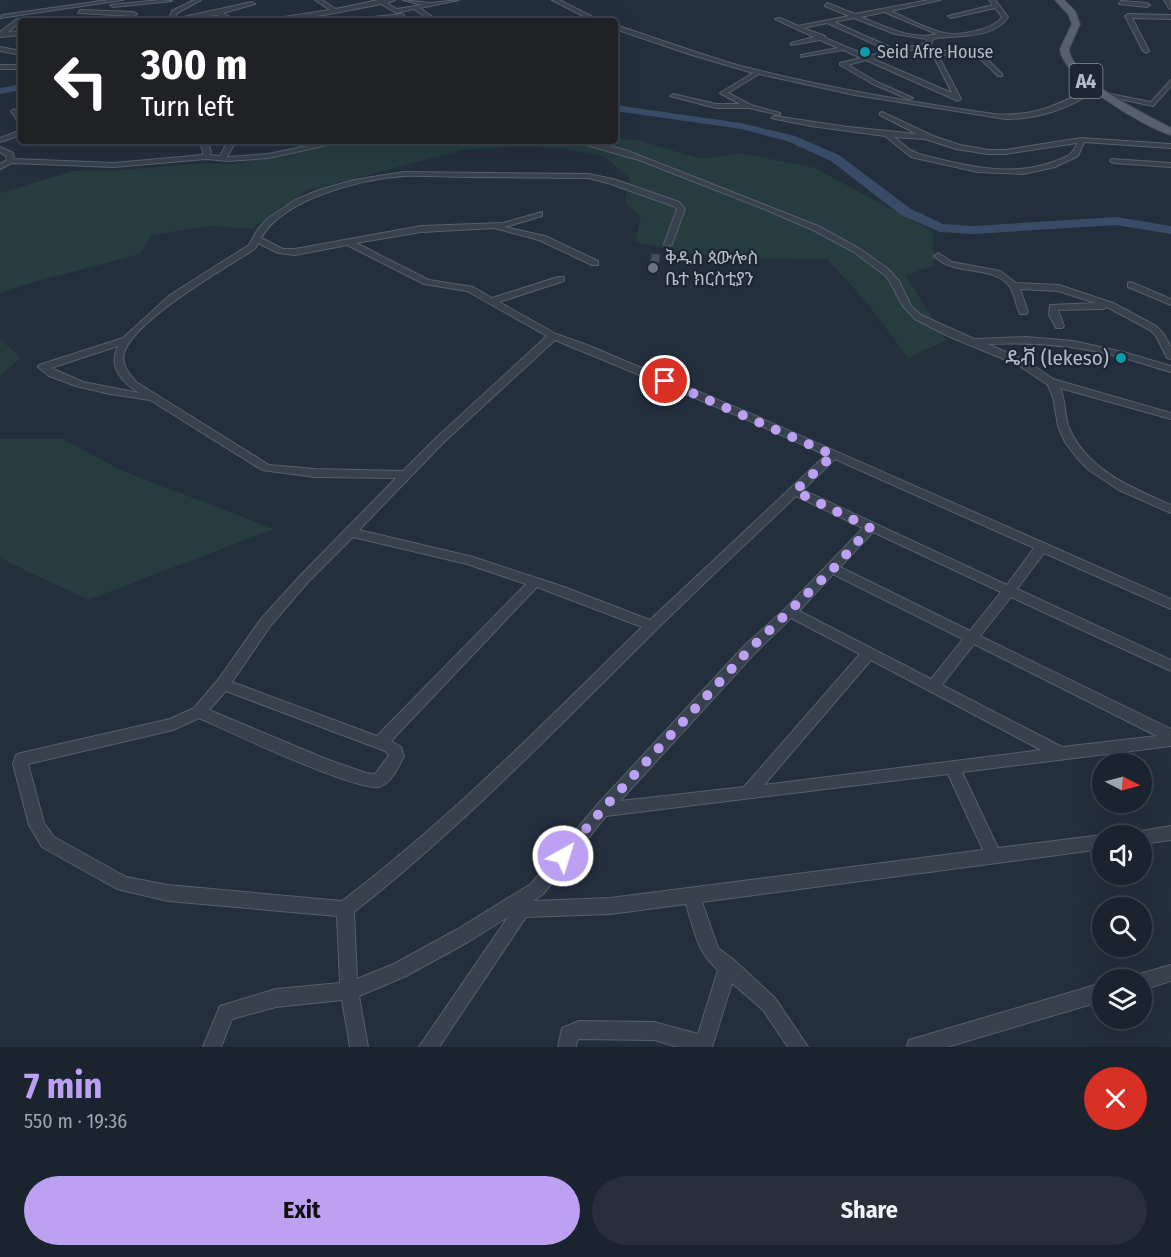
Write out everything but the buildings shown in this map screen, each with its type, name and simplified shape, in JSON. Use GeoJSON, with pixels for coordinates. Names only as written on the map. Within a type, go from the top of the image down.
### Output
{"type":"FeatureCollection","features":[{"type":"Feature","properties":{"kind":"main road","name":"A4"},"geometry":{"type":"LineString","coordinates":[[1059,0],[1072,13],[1076,24],[1066,43],[1066,60],[1077,74],[1095,88],[1171,132]]}},
{"type":"Feature","properties":{"kind":"street"},"geometry":{"type":"LineString","coordinates":[[1,17],[120,0]]}},
{"type":"Feature","properties":{"kind":"street"},"geometry":{"type":"LineString","coordinates":[[174,18],[174,12],[198,0]]}},
{"type":"Feature","properties":{"kind":"street"},"geometry":{"type":"LineString","coordinates":[[318,0],[336,12]]}},
{"type":"Feature","properties":{"kind":"street"},"geometry":{"type":"LineString","coordinates":[[345,0],[352,6]]}},
{"type":"Feature","properties":{"kind":"street"},"geometry":{"type":"LineString","coordinates":[[286,18],[336,12],[352,6],[392,0]]}},
{"type":"Feature","properties":{"kind":"street"},"geometry":{"type":"LineString","coordinates":[[406,0],[435,4]]}},
{"type":"Feature","properties":{"kind":"street"},"geometry":{"type":"LineString","coordinates":[[373,18],[406,13],[456,0]]}},
{"type":"Feature","properties":{"kind":"street"},"geometry":{"type":"LineString","coordinates":[[555,0],[592,18]]}},
{"type":"Feature","properties":{"kind":"street"},"geometry":{"type":"LineString","coordinates":[[910,0],[920,4]]}},
{"type":"Feature","properties":{"kind":"street"},"geometry":{"type":"LineString","coordinates":[[800,27],[938,0]]}},
{"type":"Feature","properties":{"kind":"street"},"geometry":{"type":"LineString","coordinates":[[992,0],[1004,14],[1003,21],[984,30],[944,35],[843,65],[875,83],[912,99],[1008,116],[1029,116],[1065,103],[1095,88]]}},
{"type":"Feature","properties":{"kind":"street"},"geometry":{"type":"LineString","coordinates":[[1167,0],[1171,7]]}},
{"type":"Feature","properties":{"kind":"street"},"geometry":{"type":"LineString","coordinates":[[97,4],[120,5],[168,1],[184,6],[212,8],[252,4]]}},
{"type":"Feature","properties":{"kind":"street"},"geometry":{"type":"LineString","coordinates":[[380,1],[396,11]]}},
{"type":"Feature","properties":{"kind":"street"},"geometry":{"type":"LineString","coordinates":[[1120,3],[1132,2],[1147,5]]}},
{"type":"Feature","properties":{"kind":"street"},"geometry":{"type":"LineString","coordinates":[[367,4],[380,12],[396,11],[417,18]]}},
{"type":"Feature","properties":{"kind":"street"},"geometry":{"type":"LineString","coordinates":[[827,5],[897,33],[930,41]]}},
{"type":"Feature","properties":{"kind":"street"},"geometry":{"type":"LineString","coordinates":[[963,22],[951,16],[998,6]]}},
{"type":"Feature","properties":{"kind":"street"},"geometry":{"type":"LineString","coordinates":[[11,16],[16,7]]}},
{"type":"Feature","properties":{"kind":"street"},"geometry":{"type":"LineString","coordinates":[[183,18],[212,8],[229,18]]}},
{"type":"Feature","properties":{"kind":"street"},"geometry":{"type":"LineString","coordinates":[[417,9],[427,14],[424,18]]}},
{"type":"Feature","properties":{"kind":"street"},"geometry":{"type":"LineString","coordinates":[[52,10],[134,14]]}},
{"type":"Feature","properties":{"kind":"street"},"geometry":{"type":"LineString","coordinates":[[885,10],[944,35]]}},
{"type":"Feature","properties":{"kind":"street"},"geometry":{"type":"LineString","coordinates":[[1146,51],[1128,16],[1171,17]]}},
{"type":"Feature","properties":{"kind":"street"},"geometry":{"type":"LineString","coordinates":[[1,17],[18,20]]}},
{"type":"Feature","properties":{"kind":"street"},"geometry":{"type":"LineString","coordinates":[[778,19],[957,98]]}},
{"type":"Feature","properties":{"kind":"street"},"geometry":{"type":"LineString","coordinates":[[829,22],[895,51]]}},
{"type":"Feature","properties":{"kind":"street"},"geometry":{"type":"LineString","coordinates":[[0,36],[18,23]]}},
{"type":"Feature","properties":{"kind":"street"},"geometry":{"type":"LineString","coordinates":[[974,26],[984,30]]}},
{"type":"Feature","properties":{"kind":"street"},"geometry":{"type":"LineString","coordinates":[[618,28],[757,73],[866,96],[963,108]]}},
{"type":"Feature","properties":{"kind":"street"},"geometry":{"type":"LineString","coordinates":[[0,36],[18,33]]}},
{"type":"Feature","properties":{"kind":"street"},"geometry":{"type":"LineString","coordinates":[[0,36],[12,39]]}},
{"type":"Feature","properties":{"kind":"street"},"geometry":{"type":"LineString","coordinates":[[815,53],[793,44],[823,38]]}},
{"type":"Feature","properties":{"kind":"street"},"geometry":{"type":"LineString","coordinates":[[930,41],[963,108]]}},
{"type":"Feature","properties":{"kind":"street"},"geometry":{"type":"LineString","coordinates":[[803,56],[845,48]]}},
{"type":"Feature","properties":{"kind":"street"},"geometry":{"type":"LineString","coordinates":[[0,50],[18,53]]}},
{"type":"Feature","properties":{"kind":"street"},"geometry":{"type":"LineString","coordinates":[[934,53],[976,51],[1000,75]]}},
{"type":"Feature","properties":{"kind":"street"},"geometry":{"type":"LineString","coordinates":[[11,66],[18,62]]}},
{"type":"Feature","properties":{"kind":"street"},"geometry":{"type":"LineString","coordinates":[[0,67],[18,67]]}},
{"type":"Feature","properties":{"kind":"street"},"geometry":{"type":"LineString","coordinates":[[757,73],[723,93],[749,106],[778,114],[774,118],[818,126],[930,138],[975,151],[998,153],[1081,140],[1169,146],[1171,154]]}},
{"type":"Feature","properties":{"kind":"street"},"geometry":{"type":"LineString","coordinates":[[1106,94],[1153,104],[1168,90],[1171,82]]}},
{"type":"Feature","properties":{"kind":"street"},"geometry":{"type":"LineString","coordinates":[[672,96],[716,106],[749,106]]}},
{"type":"Feature","properties":{"kind":"street"},"geometry":{"type":"LineString","coordinates":[[14,111],[18,117]]}},
{"type":"Feature","properties":{"kind":"street"},"geometry":{"type":"LineString","coordinates":[[882,114],[930,138]]}},
{"type":"Feature","properties":{"kind":"street"},"geometry":{"type":"LineString","coordinates":[[886,133],[910,154],[958,168],[989,172],[1034,172],[1064,162],[1079,150],[1081,140]]}},
{"type":"Feature","properties":{"kind":"street"},"geometry":{"type":"LineString","coordinates":[[11,160],[1,143],[18,134]]}},
{"type":"Feature","properties":{"kind":"street"},"geometry":{"type":"LineString","coordinates":[[204,144],[207,151],[206,157]]}},
{"type":"Feature","properties":{"kind":"street"},"geometry":{"type":"LineString","coordinates":[[223,158],[230,144]]}},
{"type":"Feature","properties":{"kind":"street"},"geometry":{"type":"LineString","coordinates":[[0,167],[11,160],[114,165],[206,157],[268,156],[328,144]]}},
{"type":"Feature","properties":{"kind":"street"},"geometry":{"type":"LineString","coordinates":[[595,144],[669,170],[840,239],[885,271],[895,282],[905,304],[915,316],[968,342],[1029,367],[1049,381],[1056,387],[1059,414],[1076,453],[1101,475],[1171,509]]}},
{"type":"Feature","properties":{"kind":"street"},"geometry":{"type":"LineString","coordinates":[[1114,161],[1171,165]]}},
{"type":"Feature","properties":{"kind":"street"},"geometry":{"type":"LineString","coordinates":[[405,476],[315,473],[266,468],[132,384],[119,367],[119,354],[126,340],[173,297],[252,247],[270,221],[298,202],[357,182],[404,174],[582,176],[610,181],[676,204],[681,209],[668,244]]}},
{"type":"Feature","properties":{"kind":"street"},"geometry":{"type":"LineString","coordinates":[[257,238],[288,252],[421,229],[491,226],[519,221],[539,214]]}},
{"type":"Feature","properties":{"kind":"street"},"geometry":{"type":"LineString","coordinates":[[491,226],[542,238],[595,263]]}},
{"type":"Feature","properties":{"kind":"street"},"geometry":{"type":"LineString","coordinates":[[347,242],[427,282],[470,289],[553,336],[584,346],[695,393],[1171,604]]}},
{"type":"Feature","properties":{"kind":"street"},"geometry":{"type":"LineString","coordinates":[[939,255],[949,264],[996,273],[1014,286],[1059,288],[1110,305],[1153,328],[1160,334],[1171,356]]}},
{"type":"Feature","properties":{"kind":"street"},"geometry":{"type":"LineString","coordinates":[[492,301],[561,279]]}},
{"type":"Feature","properties":{"kind":"street"},"geometry":{"type":"LineString","coordinates":[[1131,285],[1171,302]]}},
{"type":"Feature","properties":{"kind":"street"},"geometry":{"type":"LineString","coordinates":[[1014,286],[1023,312]]}},
{"type":"Feature","properties":{"kind":"street"},"geometry":{"type":"LineString","coordinates":[[1059,326],[1053,307],[1110,305]]}},
{"type":"Feature","properties":{"kind":"street"},"geometry":{"type":"LineString","coordinates":[[553,336],[440,440],[304,579],[266,622],[223,684],[199,712],[173,724],[21,759],[20,764],[37,825],[48,842],[123,884],[168,892],[345,909],[399,867],[527,749],[652,626],[833,455]]}},
{"type":"Feature","properties":{"kind":"street"},"geometry":{"type":"LineString","coordinates":[[968,342],[1024,339],[1077,344],[1171,369]]}},
{"type":"Feature","properties":{"kind":"street"},"geometry":{"type":"LineString","coordinates":[[126,340],[43,367],[71,380],[134,396],[154,397]]}},
{"type":"Feature","properties":{"kind":"street"},"geometry":{"type":"LineString","coordinates":[[1049,381],[1171,416]]}},
{"type":"Feature","properties":{"kind":"street"},"geometry":{"type":"LineString","coordinates":[[795,491],[870,528],[1171,666]]}},
{"type":"Feature","properties":{"kind":"street"},"geometry":{"type":"LineString","coordinates":[[428,1047],[537,889],[602,810],[749,650],[834,568],[870,528]]}},
{"type":"Feature","properties":{"kind":"street"},"geometry":{"type":"LineString","coordinates":[[350,532],[469,560],[652,626]]}},
{"type":"Feature","properties":{"kind":"street"},"geometry":{"type":"LineString","coordinates":[[933,686],[974,637],[1041,548]]}},
{"type":"Feature","properties":{"kind":"street"},"geometry":{"type":"LineString","coordinates":[[834,568],[1171,738]]}},
{"type":"Feature","properties":{"kind":"street"},"geometry":{"type":"LineString","coordinates":[[380,743],[535,582]]}},
{"type":"Feature","properties":{"kind":"street"},"geometry":{"type":"LineString","coordinates":[[790,612],[1061,753]]}},
{"type":"Feature","properties":{"kind":"street"},"geometry":{"type":"LineString","coordinates":[[749,792],[769,766],[869,653]]}},
{"type":"Feature","properties":{"kind":"street"},"geometry":{"type":"LineString","coordinates":[[199,712],[334,768],[374,781],[381,779],[396,756],[393,748],[223,684]]}},
{"type":"Feature","properties":{"kind":"street"},"geometry":{"type":"LineString","coordinates":[[602,810],[1171,738]]}},
{"type":"Feature","properties":{"kind":"street"},"geometry":{"type":"LineString","coordinates":[[952,767],[994,856]]}},
{"type":"Feature","properties":{"kind":"street"},"geometry":{"type":"LineString","coordinates":[[1152,836],[1171,833]]}},
{"type":"Feature","properties":{"kind":"street"},"geometry":{"type":"LineString","coordinates":[[522,910],[610,906],[1092,843]]}},
{"type":"Feature","properties":{"kind":"street"},"geometry":{"type":"LineString","coordinates":[[212,1047],[226,1012],[276,998],[349,992],[400,970],[462,936],[537,889]]}},
{"type":"Feature","properties":{"kind":"street"},"geometry":{"type":"LineString","coordinates":[[692,895],[712,954],[769,1004],[800,1047]]}},
{"type":"Feature","properties":{"kind":"street"},"geometry":{"type":"LineString","coordinates":[[345,909],[349,992],[359,1047]]}},
{"type":"Feature","properties":{"kind":"street"},"geometry":{"type":"LineString","coordinates":[[567,1047],[568,1034],[579,1029],[654,1031],[703,1046],[728,966]]}},
{"type":"Feature","properties":{"kind":"street"},"geometry":{"type":"LineString","coordinates":[[1152,978],[1171,973]]}},
{"type":"Feature","properties":{"kind":"street"},"geometry":{"type":"LineString","coordinates":[[916,1047],[1092,995]]}},
{"type":"Feature","properties":{"kind":"green space"},"geometry":{"type":"Polygon","coordinates":[[[618,139],[637,140],[702,159],[740,153],[815,168],[933,232],[934,266],[905,275],[947,340],[908,358],[868,304],[827,259],[716,258],[635,242],[641,217],[625,203],[629,177],[605,157],[567,149],[523,146],[463,150],[306,191],[251,229],[211,226],[151,235],[140,254],[27,284],[0,294],[0,193],[74,171],[234,164],[342,144],[559,144],[580,146],[618,144],[618,139]]]}},
{"type":"Feature","properties":{"kind":"green space"},"geometry":{"type":"Polygon","coordinates":[[[0,339],[21,358],[0,375],[0,339]]]}},
{"type":"Feature","properties":{"kind":"green space"},"geometry":{"type":"Polygon","coordinates":[[[0,439],[63,439],[123,471],[274,529],[88,600],[0,558],[0,439]]]}},
{"type":"Feature","properties":{"kind":"waterway"},"geometry":{"type":"LineString","coordinates":[[0,91],[18,88]]}},
{"type":"Feature","properties":{"kind":"waterway"},"geometry":{"type":"LineString","coordinates":[[618,108],[741,126],[791,138],[835,158],[906,212],[940,228],[974,230],[1116,221],[1171,230]]}},
{"type":"Feature","properties":{"kind":"place","name":"Seid Afre House"},"geometry":{"type":"Point","coordinates":[865,52]}},
{"type":"Feature","properties":{"kind":"place","name":"ቅዱስ ጳውሎስ ቤተ ክርስቲያን"},"geometry":{"type":"Point","coordinates":[653,268]}},
{"type":"Feature","properties":{"kind":"place","name":"ዴቭ (lekeso)"},"geometry":{"type":"Point","coordinates":[1121,358]}},
{"type":"Feature","properties":{"kind":"route"},"geometry":{"type":"LineString","coordinates":[[563,856],[590,823],[749,650],[834,568],[870,528],[795,491],[833,455],[665,381]]}}]}
